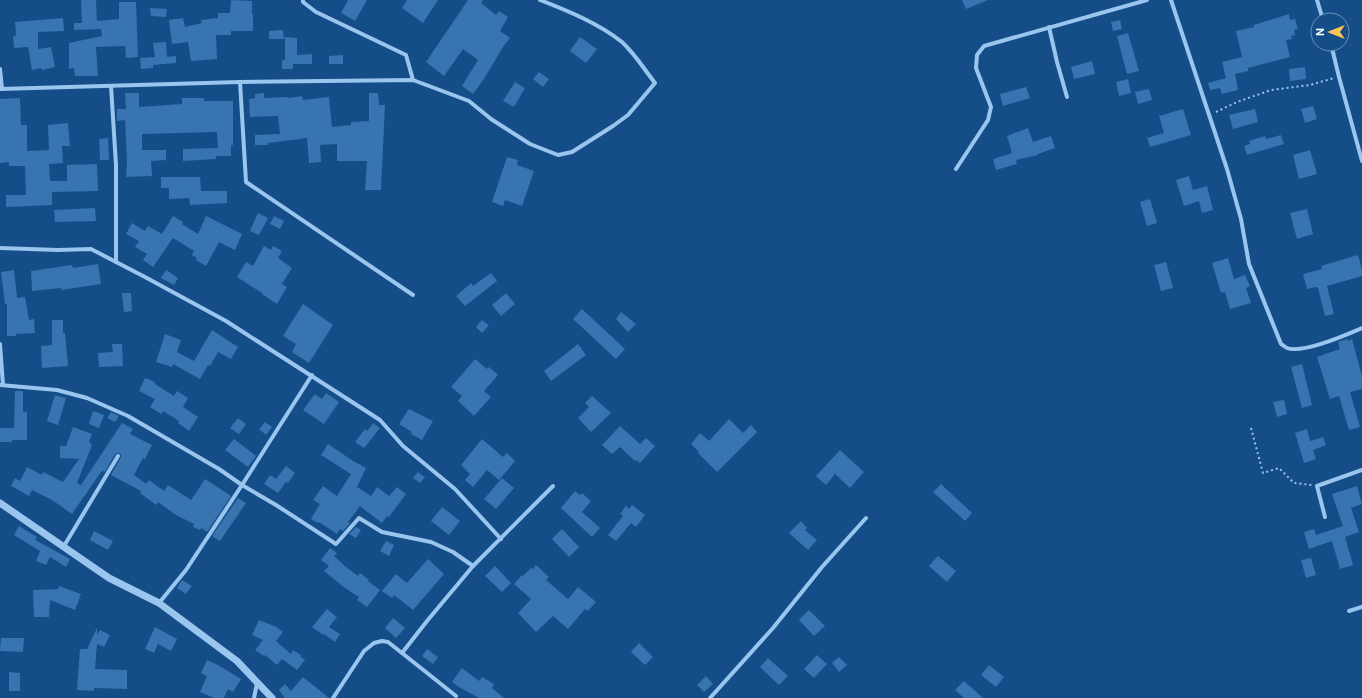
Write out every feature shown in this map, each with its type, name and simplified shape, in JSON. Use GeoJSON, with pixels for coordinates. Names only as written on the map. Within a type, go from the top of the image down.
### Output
{"type":"FeatureCollection","features":[{"type":"Feature","properties":{"kind":"street"},"geometry":{"type":"LineString","coordinates":[[303,0],[316,12],[406,55],[413,80]]}},
{"type":"Feature","properties":{"kind":"street"},"geometry":{"type":"LineString","coordinates":[[0,69],[1,89],[240,82],[413,80],[469,101],[491,119],[530,144],[558,155],[572,152],[628,115],[655,83],[622,42],[570,11],[540,0]]}},
{"type":"Feature","properties":{"kind":"street"},"geometry":{"type":"LineString","coordinates":[[956,169],[988,120],[991,107],[976,68],[977,55],[984,46],[1147,0]]}},
{"type":"Feature","properties":{"kind":"street"},"geometry":{"type":"LineString","coordinates":[[1170,0],[1227,169],[1241,219],[1249,264],[1282,344],[1287,348],[1315,346],[1362,328]]}},
{"type":"Feature","properties":{"kind":"street"},"geometry":{"type":"LineString","coordinates":[[1317,0],[1321,12]]}},
{"type":"Feature","properties":{"kind":"street"},"geometry":{"type":"LineString","coordinates":[[1049,27],[1067,97]]}},
{"type":"Feature","properties":{"kind":"street"},"geometry":{"type":"LineString","coordinates":[[1333,52],[1362,161]]}},
{"type":"Feature","properties":{"kind":"street"},"geometry":{"type":"LineString","coordinates":[[240,82],[246,182],[413,295]]}},
{"type":"Feature","properties":{"kind":"street"},"geometry":{"type":"LineString","coordinates":[[111,86],[116,165],[116,262]]}},
{"type":"Feature","properties":{"kind":"street"},"geometry":{"type":"LineString","coordinates":[[0,248],[58,250],[91,249],[226,321],[380,420],[403,446],[455,489],[501,539]]}},
{"type":"Feature","properties":{"kind":"street"},"geometry":{"type":"LineString","coordinates":[[0,344],[2,385],[56,390],[87,398],[140,423],[219,469],[336,544],[359,518],[382,532],[431,542],[453,552],[473,566]]}},
{"type":"Feature","properties":{"kind":"street"},"geometry":{"type":"LineString","coordinates":[[159,604],[186,570],[312,375]]}},
{"type":"Feature","properties":{"kind":"street"},"geometry":{"type":"LineString","coordinates":[[64,546],[118,456]]}},
{"type":"Feature","properties":{"kind":"street"},"geometry":{"type":"LineString","coordinates":[[1325,517],[1317,486],[1362,470]]}},
{"type":"Feature","properties":{"kind":"street"},"geometry":{"type":"LineString","coordinates":[[402,653],[473,566],[553,486]]}},
{"type":"Feature","properties":{"kind":"street"},"geometry":{"type":"LineString","coordinates":[[0,503],[109,578],[159,604],[237,661],[272,698]]}},
{"type":"Feature","properties":{"kind":"street"},"geometry":{"type":"LineString","coordinates":[[710,698],[773,628],[822,567],[866,518]]}},
{"type":"Feature","properties":{"kind":"street"},"geometry":{"type":"LineString","coordinates":[[1349,611],[1362,607]]}},
{"type":"Feature","properties":{"kind":"street"},"geometry":{"type":"LineString","coordinates":[[333,698],[364,652],[374,643],[382,641],[388,642],[456,696]]}},
{"type":"Feature","properties":{"kind":"street"},"geometry":{"type":"LineString","coordinates":[[254,698],[257,683]]}},
{"type":"Feature","properties":{"kind":"path"},"geometry":{"type":"LineString","coordinates":[[1209,115],[1237,102],[1271,90],[1310,85],[1339,77]]}},
{"type":"Feature","properties":{"kind":"path"},"geometry":{"type":"LineString","coordinates":[[1251,428],[1263,474],[1279,468],[1294,483],[1317,486]]}},
{"type":"Feature","properties":{"kind":"building"},"geometry":{"type":"Polygon","coordinates":[[[81,0],[96,0],[97,21],[119,19],[119,2],[136,2],[138,57],[126,58],[125,46],[96,47],[98,76],[75,76],[74,68],[69,69],[69,43],[102,36],[101,29],[74,30],[74,23],[82,23],[81,0]]]}},
{"type":"Feature","properties":{"kind":"building"},"geometry":{"type":"Polygon","coordinates":[[[231,0],[252,1],[253,31],[231,31],[231,35],[216,35],[217,59],[191,61],[188,42],[172,44],[169,20],[183,18],[185,27],[202,23],[201,20],[218,18],[218,13],[230,13],[231,0]]]}},
{"type":"Feature","properties":{"kind":"building"},"geometry":{"type":"Polygon","coordinates":[[[348,0],[367,0],[355,21],[341,13],[348,0]]]}},
{"type":"Feature","properties":{"kind":"building"},"geometry":{"type":"Polygon","coordinates":[[[407,0],[438,0],[423,23],[402,8],[407,0]]]}},
{"type":"Feature","properties":{"kind":"building"},"geometry":{"type":"Polygon","coordinates":[[[468,0],[483,0],[481,3],[496,15],[499,11],[508,17],[500,31],[510,38],[473,94],[462,86],[478,60],[463,49],[444,76],[426,62],[468,0]]]}},
{"type":"Feature","properties":{"kind":"building"},"geometry":{"type":"Polygon","coordinates":[[[962,0],[988,0],[966,9],[962,0]]]}},
{"type":"Feature","properties":{"kind":"building"},"geometry":{"type":"Polygon","coordinates":[[[150,8],[167,9],[166,17],[151,16],[150,8]]]}},
{"type":"Feature","properties":{"kind":"building"},"geometry":{"type":"Polygon","coordinates":[[[1289,14],[1290,20],[1295,19],[1298,29],[1294,30],[1295,35],[1291,36],[1292,39],[1286,40],[1290,57],[1248,68],[1248,71],[1235,74],[1238,90],[1222,94],[1220,88],[1210,90],[1208,83],[1226,78],[1222,62],[1242,57],[1236,31],[1254,27],[1254,25],[1289,14]]]}},
{"type":"Feature","properties":{"kind":"building"},"geometry":{"type":"Polygon","coordinates":[[[63,18],[64,31],[38,32],[38,49],[51,47],[55,67],[42,70],[41,68],[32,70],[28,47],[14,48],[13,36],[16,36],[15,22],[63,18]]]}},
{"type":"Feature","properties":{"kind":"building"},"geometry":{"type":"Polygon","coordinates":[[[1120,20],[1122,29],[1113,31],[1111,22],[1120,20]]]}},
{"type":"Feature","properties":{"kind":"building"},"geometry":{"type":"Polygon","coordinates":[[[283,30],[284,39],[269,39],[269,31],[283,30]]]}},
{"type":"Feature","properties":{"kind":"building"},"geometry":{"type":"Polygon","coordinates":[[[1128,33],[1139,71],[1127,74],[1117,36],[1128,33]]]}},
{"type":"Feature","properties":{"kind":"building"},"geometry":{"type":"Polygon","coordinates":[[[285,37],[297,38],[297,55],[312,54],[312,64],[293,64],[293,69],[282,69],[282,60],[285,60],[285,37]]]}},
{"type":"Feature","properties":{"kind":"building"},"geometry":{"type":"Polygon","coordinates":[[[580,37],[597,49],[586,63],[570,51],[580,37]]]}},
{"type":"Feature","properties":{"kind":"building"},"geometry":{"type":"Polygon","coordinates":[[[166,42],[167,57],[176,56],[176,63],[153,65],[153,68],[141,69],[140,58],[155,57],[153,43],[166,42]]]}},
{"type":"Feature","properties":{"kind":"building"},"geometry":{"type":"Polygon","coordinates":[[[343,55],[343,64],[329,64],[329,56],[343,55]]]}},
{"type":"Feature","properties":{"kind":"building"},"geometry":{"type":"Polygon","coordinates":[[[1092,61],[1095,74],[1074,79],[1071,67],[1092,61]]]}},
{"type":"Feature","properties":{"kind":"building"},"geometry":{"type":"Polygon","coordinates":[[[1305,67],[1306,79],[1290,81],[1289,69],[1305,67]]]}},
{"type":"Feature","properties":{"kind":"building"},"geometry":{"type":"Polygon","coordinates":[[[539,72],[549,79],[543,87],[533,79],[539,72]]]}},
{"type":"Feature","properties":{"kind":"building"},"geometry":{"type":"Polygon","coordinates":[[[1128,79],[1131,93],[1119,96],[1116,82],[1128,79]]]}},
{"type":"Feature","properties":{"kind":"building"},"geometry":{"type":"Polygon","coordinates":[[[515,82],[525,88],[514,107],[503,101],[515,82]]]}},
{"type":"Feature","properties":{"kind":"building"},"geometry":{"type":"Polygon","coordinates":[[[1026,87],[1030,98],[1003,106],[1000,94],[1026,87]]]}},
{"type":"Feature","properties":{"kind":"building"},"geometry":{"type":"Polygon","coordinates":[[[1149,89],[1152,100],[1138,104],[1135,92],[1149,89]]]}},
{"type":"Feature","properties":{"kind":"building"},"geometry":{"type":"Polygon","coordinates":[[[125,93],[139,93],[139,107],[182,104],[182,98],[204,98],[204,101],[233,101],[233,145],[231,145],[231,156],[216,156],[216,159],[183,161],[183,149],[218,148],[217,132],[142,134],[142,150],[166,150],[166,160],[151,161],[152,176],[126,177],[127,161],[125,120],[117,121],[117,109],[126,109],[125,93]]]}},
{"type":"Feature","properties":{"kind":"building"},"geometry":{"type":"Polygon","coordinates":[[[264,93],[264,98],[288,98],[302,96],[303,100],[329,97],[332,127],[351,125],[351,122],[369,121],[369,93],[378,93],[379,105],[385,105],[381,190],[365,190],[367,161],[337,161],[337,144],[320,145],[321,162],[309,163],[307,138],[268,143],[268,145],[255,145],[255,135],[280,134],[278,116],[250,117],[249,99],[255,98],[255,94],[264,93]]]}},
{"type":"Feature","properties":{"kind":"building"},"geometry":{"type":"Polygon","coordinates":[[[20,98],[21,125],[27,125],[27,151],[49,150],[48,125],[68,123],[70,146],[62,146],[63,163],[49,164],[50,181],[67,181],[67,165],[97,164],[98,191],[52,192],[52,205],[6,207],[6,195],[26,195],[25,166],[9,166],[9,162],[0,163],[0,99],[20,98]]]}},
{"type":"Feature","properties":{"kind":"building"},"geometry":{"type":"Polygon","coordinates":[[[1313,106],[1317,119],[1305,123],[1301,109],[1313,106]]]}},
{"type":"Feature","properties":{"kind":"building"},"geometry":{"type":"Polygon","coordinates":[[[1183,109],[1191,135],[1150,147],[1147,138],[1164,133],[1159,116],[1183,109]]]}},
{"type":"Feature","properties":{"kind":"building"},"geometry":{"type":"Polygon","coordinates":[[[1255,109],[1258,122],[1233,129],[1229,115],[1255,109]]]}},
{"type":"Feature","properties":{"kind":"building"},"geometry":{"type":"Polygon","coordinates":[[[1028,128],[1033,142],[1051,136],[1055,148],[1038,155],[1016,160],[1017,164],[996,170],[993,159],[1012,153],[1007,136],[1028,128]]]}},
{"type":"Feature","properties":{"kind":"building"},"geometry":{"type":"Polygon","coordinates":[[[1281,135],[1284,144],[1247,155],[1244,146],[1250,144],[1249,141],[1265,136],[1266,139],[1281,135]]]}},
{"type":"Feature","properties":{"kind":"building"},"geometry":{"type":"Polygon","coordinates":[[[108,138],[109,160],[100,160],[99,139],[108,138]]]}},
{"type":"Feature","properties":{"kind":"building"},"geometry":{"type":"Polygon","coordinates":[[[1310,150],[1317,174],[1299,179],[1293,155],[1310,150]]]}},
{"type":"Feature","properties":{"kind":"building"},"geometry":{"type":"Polygon","coordinates":[[[507,157],[518,160],[517,165],[534,171],[522,206],[505,200],[503,206],[492,202],[507,157]]]}},
{"type":"Feature","properties":{"kind":"building"},"geometry":{"type":"Polygon","coordinates":[[[1189,176],[1193,190],[1207,186],[1213,210],[1202,213],[1199,201],[1184,206],[1176,180],[1189,176]]]}},
{"type":"Feature","properties":{"kind":"building"},"geometry":{"type":"Polygon","coordinates":[[[161,177],[200,177],[201,191],[227,191],[227,203],[190,205],[189,198],[169,199],[169,188],[161,188],[161,177]]]}},
{"type":"Feature","properties":{"kind":"building"},"geometry":{"type":"Polygon","coordinates":[[[1150,199],[1157,223],[1147,226],[1140,202],[1150,199]]]}},
{"type":"Feature","properties":{"kind":"building"},"geometry":{"type":"Polygon","coordinates":[[[95,208],[96,221],[55,222],[54,210],[95,208]]]}},
{"type":"Feature","properties":{"kind":"building"},"geometry":{"type":"Polygon","coordinates":[[[1307,209],[1313,234],[1297,239],[1290,213],[1307,209]]]}},
{"type":"Feature","properties":{"kind":"building"},"geometry":{"type":"Polygon","coordinates":[[[258,213],[268,218],[259,235],[250,231],[258,213]]]}},
{"type":"Feature","properties":{"kind":"building"},"geometry":{"type":"Polygon","coordinates":[[[173,216],[183,222],[182,224],[198,234],[206,216],[242,234],[235,250],[219,242],[206,266],[196,260],[197,258],[192,255],[194,251],[173,238],[153,267],[143,260],[147,254],[135,247],[139,241],[126,234],[132,223],[145,231],[148,226],[162,234],[173,216]]]}},
{"type":"Feature","properties":{"kind":"building"},"geometry":{"type":"Polygon","coordinates":[[[274,216],[284,221],[280,229],[270,224],[274,216]]]}},
{"type":"Feature","properties":{"kind":"building"},"geometry":{"type":"Polygon","coordinates":[[[264,246],[271,250],[273,246],[282,251],[278,258],[292,268],[282,284],[287,287],[277,304],[237,277],[246,262],[253,266],[264,246]]]}},
{"type":"Feature","properties":{"kind":"building"},"geometry":{"type":"Polygon","coordinates":[[[1358,255],[1362,269],[1362,276],[1327,286],[1334,314],[1325,316],[1318,288],[1307,289],[1303,274],[1322,269],[1321,266],[1358,255]]]}},
{"type":"Feature","properties":{"kind":"building"},"geometry":{"type":"Polygon","coordinates":[[[1228,258],[1234,279],[1245,275],[1250,286],[1246,288],[1251,303],[1230,309],[1225,292],[1221,293],[1212,263],[1228,258]]]}},
{"type":"Feature","properties":{"kind":"building"},"geometry":{"type":"Polygon","coordinates":[[[1166,262],[1173,288],[1161,291],[1154,265],[1166,262]]]}},
{"type":"Feature","properties":{"kind":"building"},"geometry":{"type":"Polygon","coordinates":[[[98,264],[101,284],[61,290],[61,288],[32,291],[31,271],[72,265],[73,268],[98,264]]]}},
{"type":"Feature","properties":{"kind":"building"},"geometry":{"type":"Polygon","coordinates":[[[14,270],[17,298],[25,297],[29,320],[34,319],[35,333],[7,336],[7,304],[5,304],[1,272],[14,270]]]}},
{"type":"Feature","properties":{"kind":"building"},"geometry":{"type":"Polygon","coordinates":[[[166,270],[178,278],[174,285],[161,278],[166,270]]]}},
{"type":"Feature","properties":{"kind":"building"},"geometry":{"type":"Polygon","coordinates":[[[491,273],[497,281],[465,306],[456,296],[471,283],[473,286],[491,273]]]}},
{"type":"Feature","properties":{"kind":"building"},"geometry":{"type":"Polygon","coordinates":[[[122,293],[131,293],[132,311],[124,312],[122,293]]]}},
{"type":"Feature","properties":{"kind":"building"},"geometry":{"type":"Polygon","coordinates":[[[506,293],[515,304],[501,316],[492,305],[506,293]]]}},
{"type":"Feature","properties":{"kind":"building"},"geometry":{"type":"Polygon","coordinates":[[[303,304],[333,325],[309,363],[292,352],[296,344],[283,336],[303,304]]]}},
{"type":"Feature","properties":{"kind":"building"},"geometry":{"type":"Polygon","coordinates":[[[582,309],[625,349],[616,359],[573,319],[582,309]]]}},
{"type":"Feature","properties":{"kind":"building"},"geometry":{"type":"Polygon","coordinates":[[[621,312],[636,324],[628,332],[616,319],[621,312]]]}},
{"type":"Feature","properties":{"kind":"building"},"geometry":{"type":"Polygon","coordinates":[[[52,320],[63,320],[63,333],[65,333],[68,366],[42,368],[41,346],[52,345],[52,320]]]}},
{"type":"Feature","properties":{"kind":"building"},"geometry":{"type":"Polygon","coordinates":[[[482,320],[489,325],[482,333],[476,327],[482,320]]]}},
{"type":"Feature","properties":{"kind":"building"},"geometry":{"type":"Polygon","coordinates":[[[212,330],[238,347],[231,359],[218,352],[200,379],[173,364],[172,367],[156,362],[165,334],[181,340],[177,352],[194,361],[212,330]]]}},
{"type":"Feature","properties":{"kind":"building"},"geometry":{"type":"Polygon","coordinates":[[[1347,339],[1348,341],[1352,339],[1362,376],[1362,389],[1350,392],[1360,427],[1349,430],[1339,396],[1330,399],[1317,357],[1340,349],[1338,342],[1347,339]]]}},
{"type":"Feature","properties":{"kind":"building"},"geometry":{"type":"Polygon","coordinates":[[[112,344],[122,344],[123,366],[99,367],[98,353],[113,352],[112,344]]]}},
{"type":"Feature","properties":{"kind":"building"},"geometry":{"type":"Polygon","coordinates":[[[578,344],[586,355],[551,381],[544,371],[578,344]]]}},
{"type":"Feature","properties":{"kind":"building"},"geometry":{"type":"Polygon","coordinates":[[[475,359],[487,369],[489,367],[498,375],[484,391],[491,397],[474,416],[458,401],[462,396],[451,387],[475,359]]]}},
{"type":"Feature","properties":{"kind":"building"},"geometry":{"type":"Polygon","coordinates":[[[1302,364],[1312,405],[1302,408],[1291,367],[1302,364]]]}},
{"type":"Feature","properties":{"kind":"building"},"geometry":{"type":"Polygon","coordinates":[[[145,378],[155,382],[155,384],[174,396],[177,391],[188,398],[183,407],[198,417],[189,431],[178,423],[179,421],[163,411],[161,414],[150,407],[155,399],[139,391],[145,378]]]}},
{"type":"Feature","properties":{"kind":"building"},"geometry":{"type":"Polygon","coordinates":[[[15,391],[23,391],[23,412],[27,412],[27,440],[0,442],[0,428],[14,428],[15,391]]]}},
{"type":"Feature","properties":{"kind":"building"},"geometry":{"type":"Polygon","coordinates":[[[326,393],[339,402],[324,424],[303,410],[315,394],[322,399],[326,393]]]}},
{"type":"Feature","properties":{"kind":"building"},"geometry":{"type":"Polygon","coordinates":[[[55,395],[66,398],[58,425],[47,421],[55,395]]]}},
{"type":"Feature","properties":{"kind":"building"},"geometry":{"type":"Polygon","coordinates":[[[592,396],[611,413],[591,432],[578,418],[589,407],[585,403],[592,396]]]}},
{"type":"Feature","properties":{"kind":"building"},"geometry":{"type":"Polygon","coordinates":[[[1284,400],[1287,414],[1277,417],[1273,402],[1284,400]]]}},
{"type":"Feature","properties":{"kind":"building"},"geometry":{"type":"Polygon","coordinates":[[[409,409],[433,421],[422,440],[411,434],[412,432],[399,424],[409,409]]]}},
{"type":"Feature","properties":{"kind":"building"},"geometry":{"type":"Polygon","coordinates":[[[93,411],[104,415],[99,428],[89,424],[93,411]]]}},
{"type":"Feature","properties":{"kind":"building"},"geometry":{"type":"Polygon","coordinates":[[[111,412],[119,416],[115,422],[107,418],[111,412]]]}},
{"type":"Feature","properties":{"kind":"building"},"geometry":{"type":"Polygon","coordinates":[[[238,418],[246,424],[239,434],[230,428],[238,418]]]}},
{"type":"Feature","properties":{"kind":"building"},"geometry":{"type":"Polygon","coordinates":[[[729,419],[743,433],[751,425],[757,432],[717,472],[691,444],[700,433],[709,441],[729,419]]]}},
{"type":"Feature","properties":{"kind":"building"},"geometry":{"type":"Polygon","coordinates":[[[265,422],[272,427],[266,435],[259,429],[265,422]]]}},
{"type":"Feature","properties":{"kind":"building"},"geometry":{"type":"Polygon","coordinates":[[[122,423],[133,429],[130,434],[152,445],[145,459],[143,458],[134,475],[146,484],[149,480],[164,491],[168,485],[191,500],[205,479],[231,496],[207,532],[201,528],[200,530],[193,527],[194,524],[176,515],[158,502],[156,505],[140,493],[141,491],[111,475],[121,457],[121,454],[118,453],[115,454],[105,472],[101,472],[72,514],[52,500],[32,490],[29,496],[11,486],[15,478],[20,481],[27,467],[42,475],[43,472],[63,482],[79,459],[60,458],[60,446],[66,446],[73,427],[92,434],[89,442],[92,445],[77,483],[81,485],[122,423]]]}},
{"type":"Feature","properties":{"kind":"building"},"geometry":{"type":"Polygon","coordinates":[[[373,423],[380,428],[364,448],[355,442],[365,429],[367,431],[373,423]]]}},
{"type":"Feature","properties":{"kind":"building"},"geometry":{"type":"Polygon","coordinates":[[[620,426],[640,444],[646,438],[655,446],[640,463],[636,460],[635,461],[620,447],[612,454],[602,445],[620,426]]]}},
{"type":"Feature","properties":{"kind":"building"},"geometry":{"type":"Polygon","coordinates":[[[1307,429],[1310,441],[1323,437],[1326,445],[1313,450],[1316,459],[1304,463],[1295,433],[1307,429]]]}},
{"type":"Feature","properties":{"kind":"building"},"geometry":{"type":"Polygon","coordinates":[[[234,439],[256,456],[248,467],[225,450],[234,439]]]}},
{"type":"Feature","properties":{"kind":"building"},"geometry":{"type":"Polygon","coordinates":[[[482,439],[503,457],[507,453],[515,461],[499,480],[487,470],[473,487],[465,480],[470,474],[461,465],[482,439]]]}},
{"type":"Feature","properties":{"kind":"building"},"geometry":{"type":"Polygon","coordinates":[[[328,444],[366,468],[357,487],[371,496],[377,487],[389,496],[397,487],[406,494],[389,517],[387,516],[382,523],[360,506],[348,522],[350,523],[343,531],[340,529],[337,534],[319,522],[318,523],[311,519],[320,504],[313,500],[323,486],[337,496],[351,474],[321,455],[328,444]]]}},
{"type":"Feature","properties":{"kind":"building"},"geometry":{"type":"Polygon","coordinates":[[[840,450],[864,472],[850,488],[835,474],[826,485],[816,476],[840,450]]]}},
{"type":"Feature","properties":{"kind":"building"},"geometry":{"type":"Polygon","coordinates":[[[286,466],[295,473],[278,493],[264,484],[270,475],[276,479],[286,466]]]}},
{"type":"Feature","properties":{"kind":"building"},"geometry":{"type":"Polygon","coordinates":[[[418,472],[425,477],[420,483],[413,478],[418,472]]]}},
{"type":"Feature","properties":{"kind":"building"},"geometry":{"type":"Polygon","coordinates":[[[502,478],[514,488],[496,509],[484,499],[502,478]]]}},
{"type":"Feature","properties":{"kind":"building"},"geometry":{"type":"Polygon","coordinates":[[[941,484],[972,513],[965,521],[933,492],[941,484]]]}},
{"type":"Feature","properties":{"kind":"building"},"geometry":{"type":"Polygon","coordinates":[[[1357,486],[1362,504],[1351,508],[1359,532],[1345,537],[1353,565],[1340,569],[1332,541],[1309,549],[1304,532],[1314,529],[1316,535],[1343,526],[1332,494],[1357,486]]]}},
{"type":"Feature","properties":{"kind":"building"},"geometry":{"type":"Polygon","coordinates":[[[575,491],[580,495],[582,493],[591,501],[582,512],[600,528],[592,537],[561,508],[575,491]]]}},
{"type":"Feature","properties":{"kind":"building"},"geometry":{"type":"Polygon","coordinates":[[[238,498],[246,503],[220,541],[212,536],[238,498]]]}},
{"type":"Feature","properties":{"kind":"building"},"geometry":{"type":"Polygon","coordinates":[[[632,505],[645,515],[636,527],[631,523],[616,541],[608,535],[623,516],[620,514],[626,506],[629,509],[632,505]]]}},
{"type":"Feature","properties":{"kind":"building"},"geometry":{"type":"Polygon","coordinates":[[[442,507],[460,521],[449,535],[431,521],[442,507]]]}},
{"type":"Feature","properties":{"kind":"building"},"geometry":{"type":"Polygon","coordinates":[[[801,521],[807,528],[805,530],[817,540],[808,550],[789,533],[801,521]]]}},
{"type":"Feature","properties":{"kind":"building"},"geometry":{"type":"Polygon","coordinates":[[[19,526],[37,537],[35,540],[70,559],[66,567],[50,557],[46,565],[36,561],[40,551],[14,535],[19,526]]]}},
{"type":"Feature","properties":{"kind":"building"},"geometry":{"type":"Polygon","coordinates":[[[356,527],[361,530],[356,538],[349,534],[356,527]]]}},
{"type":"Feature","properties":{"kind":"building"},"geometry":{"type":"Polygon","coordinates":[[[562,529],[579,547],[569,557],[552,539],[562,529]]]}},
{"type":"Feature","properties":{"kind":"building"},"geometry":{"type":"Polygon","coordinates":[[[94,531],[113,541],[108,550],[90,540],[94,531]]]}},
{"type":"Feature","properties":{"kind":"building"},"geometry":{"type":"Polygon","coordinates":[[[386,541],[394,545],[389,556],[380,551],[386,541]]]}},
{"type":"Feature","properties":{"kind":"building"},"geometry":{"type":"Polygon","coordinates":[[[330,548],[337,553],[334,556],[346,567],[358,576],[360,573],[380,590],[367,607],[357,600],[359,597],[324,571],[329,566],[321,560],[330,548]]]}},
{"type":"Feature","properties":{"kind":"building"},"geometry":{"type":"Polygon","coordinates":[[[938,556],[956,571],[947,582],[929,566],[938,556]]]}},
{"type":"Feature","properties":{"kind":"building"},"geometry":{"type":"Polygon","coordinates":[[[1311,558],[1316,575],[1306,578],[1301,560],[1311,558]]]}},
{"type":"Feature","properties":{"kind":"building"},"geometry":{"type":"Polygon","coordinates":[[[428,559],[444,574],[413,610],[394,595],[392,598],[382,591],[396,574],[407,583],[428,559]]]}},
{"type":"Feature","properties":{"kind":"building"},"geometry":{"type":"Polygon","coordinates":[[[536,565],[549,577],[546,580],[568,599],[578,587],[596,602],[588,611],[585,609],[568,629],[553,616],[536,632],[518,613],[531,599],[514,584],[522,575],[523,576],[531,568],[533,569],[536,565]]]}},
{"type":"Feature","properties":{"kind":"building"},"geometry":{"type":"Polygon","coordinates":[[[495,566],[511,583],[502,592],[485,576],[495,566]]]}},
{"type":"Feature","properties":{"kind":"building"},"geometry":{"type":"Polygon","coordinates":[[[182,580],[192,586],[186,594],[177,588],[182,580]]]}},
{"type":"Feature","properties":{"kind":"building"},"geometry":{"type":"Polygon","coordinates":[[[59,586],[81,594],[75,610],[50,600],[49,617],[34,617],[33,590],[58,589],[59,586]]]}},
{"type":"Feature","properties":{"kind":"building"},"geometry":{"type":"Polygon","coordinates":[[[327,609],[337,617],[329,627],[340,634],[335,642],[312,627],[327,609]]]}},
{"type":"Feature","properties":{"kind":"building"},"geometry":{"type":"Polygon","coordinates":[[[809,610],[825,626],[814,636],[799,620],[809,610]]]}},
{"type":"Feature","properties":{"kind":"building"},"geometry":{"type":"Polygon","coordinates":[[[393,618],[405,628],[396,638],[385,628],[393,618]]]}},
{"type":"Feature","properties":{"kind":"building"},"geometry":{"type":"Polygon","coordinates":[[[259,620],[275,626],[283,632],[276,641],[291,654],[293,650],[301,655],[300,656],[305,660],[297,670],[282,659],[277,665],[265,655],[264,656],[255,650],[263,640],[252,635],[259,620]]]}},
{"type":"Feature","properties":{"kind":"building"},"geometry":{"type":"Polygon","coordinates":[[[155,627],[177,639],[171,651],[158,644],[154,653],[145,649],[155,627]]]}},
{"type":"Feature","properties":{"kind":"building"},"geometry":{"type":"Polygon","coordinates":[[[97,628],[97,635],[100,630],[110,635],[104,647],[97,644],[95,669],[127,670],[127,689],[94,688],[94,691],[77,690],[80,649],[87,649],[97,628]]]}},
{"type":"Feature","properties":{"kind":"building"},"geometry":{"type":"Polygon","coordinates":[[[1,638],[24,638],[23,652],[0,651],[1,638]]]}},
{"type":"Feature","properties":{"kind":"building"},"geometry":{"type":"Polygon","coordinates":[[[639,643],[653,657],[645,665],[631,652],[639,643]]]}},
{"type":"Feature","properties":{"kind":"building"},"geometry":{"type":"Polygon","coordinates":[[[427,649],[438,657],[433,664],[422,656],[427,649]]]}},
{"type":"Feature","properties":{"kind":"building"},"geometry":{"type":"Polygon","coordinates":[[[817,655],[827,664],[814,678],[804,669],[817,655]]]}},
{"type":"Feature","properties":{"kind":"building"},"geometry":{"type":"Polygon","coordinates":[[[839,657],[847,665],[839,672],[832,663],[839,657]]]}},
{"type":"Feature","properties":{"kind":"building"},"geometry":{"type":"Polygon","coordinates":[[[768,658],[788,676],[779,685],[760,667],[768,658]]]}},
{"type":"Feature","properties":{"kind":"building"},"geometry":{"type":"Polygon","coordinates":[[[207,660],[241,679],[233,692],[228,689],[224,698],[214,698],[200,692],[207,676],[201,673],[207,660]]]}},
{"type":"Feature","properties":{"kind":"building"},"geometry":{"type":"Polygon","coordinates":[[[989,665],[1004,677],[996,687],[981,675],[989,665]]]}},
{"type":"Feature","properties":{"kind":"building"},"geometry":{"type":"Polygon","coordinates":[[[462,668],[479,681],[482,677],[494,684],[492,688],[504,698],[479,698],[452,682],[462,668]]]}},
{"type":"Feature","properties":{"kind":"building"},"geometry":{"type":"Polygon","coordinates":[[[9,672],[20,673],[20,691],[9,691],[9,672]]]}},
{"type":"Feature","properties":{"kind":"building"},"geometry":{"type":"Polygon","coordinates":[[[706,676],[713,684],[704,692],[697,685],[706,676]]]}},
{"type":"Feature","properties":{"kind":"building"},"geometry":{"type":"Polygon","coordinates":[[[303,677],[329,698],[285,698],[279,690],[285,684],[291,691],[303,677]]]}},
{"type":"Feature","properties":{"kind":"building"},"geometry":{"type":"Polygon","coordinates":[[[964,681],[983,698],[964,698],[955,690],[964,681]]]}}]}
